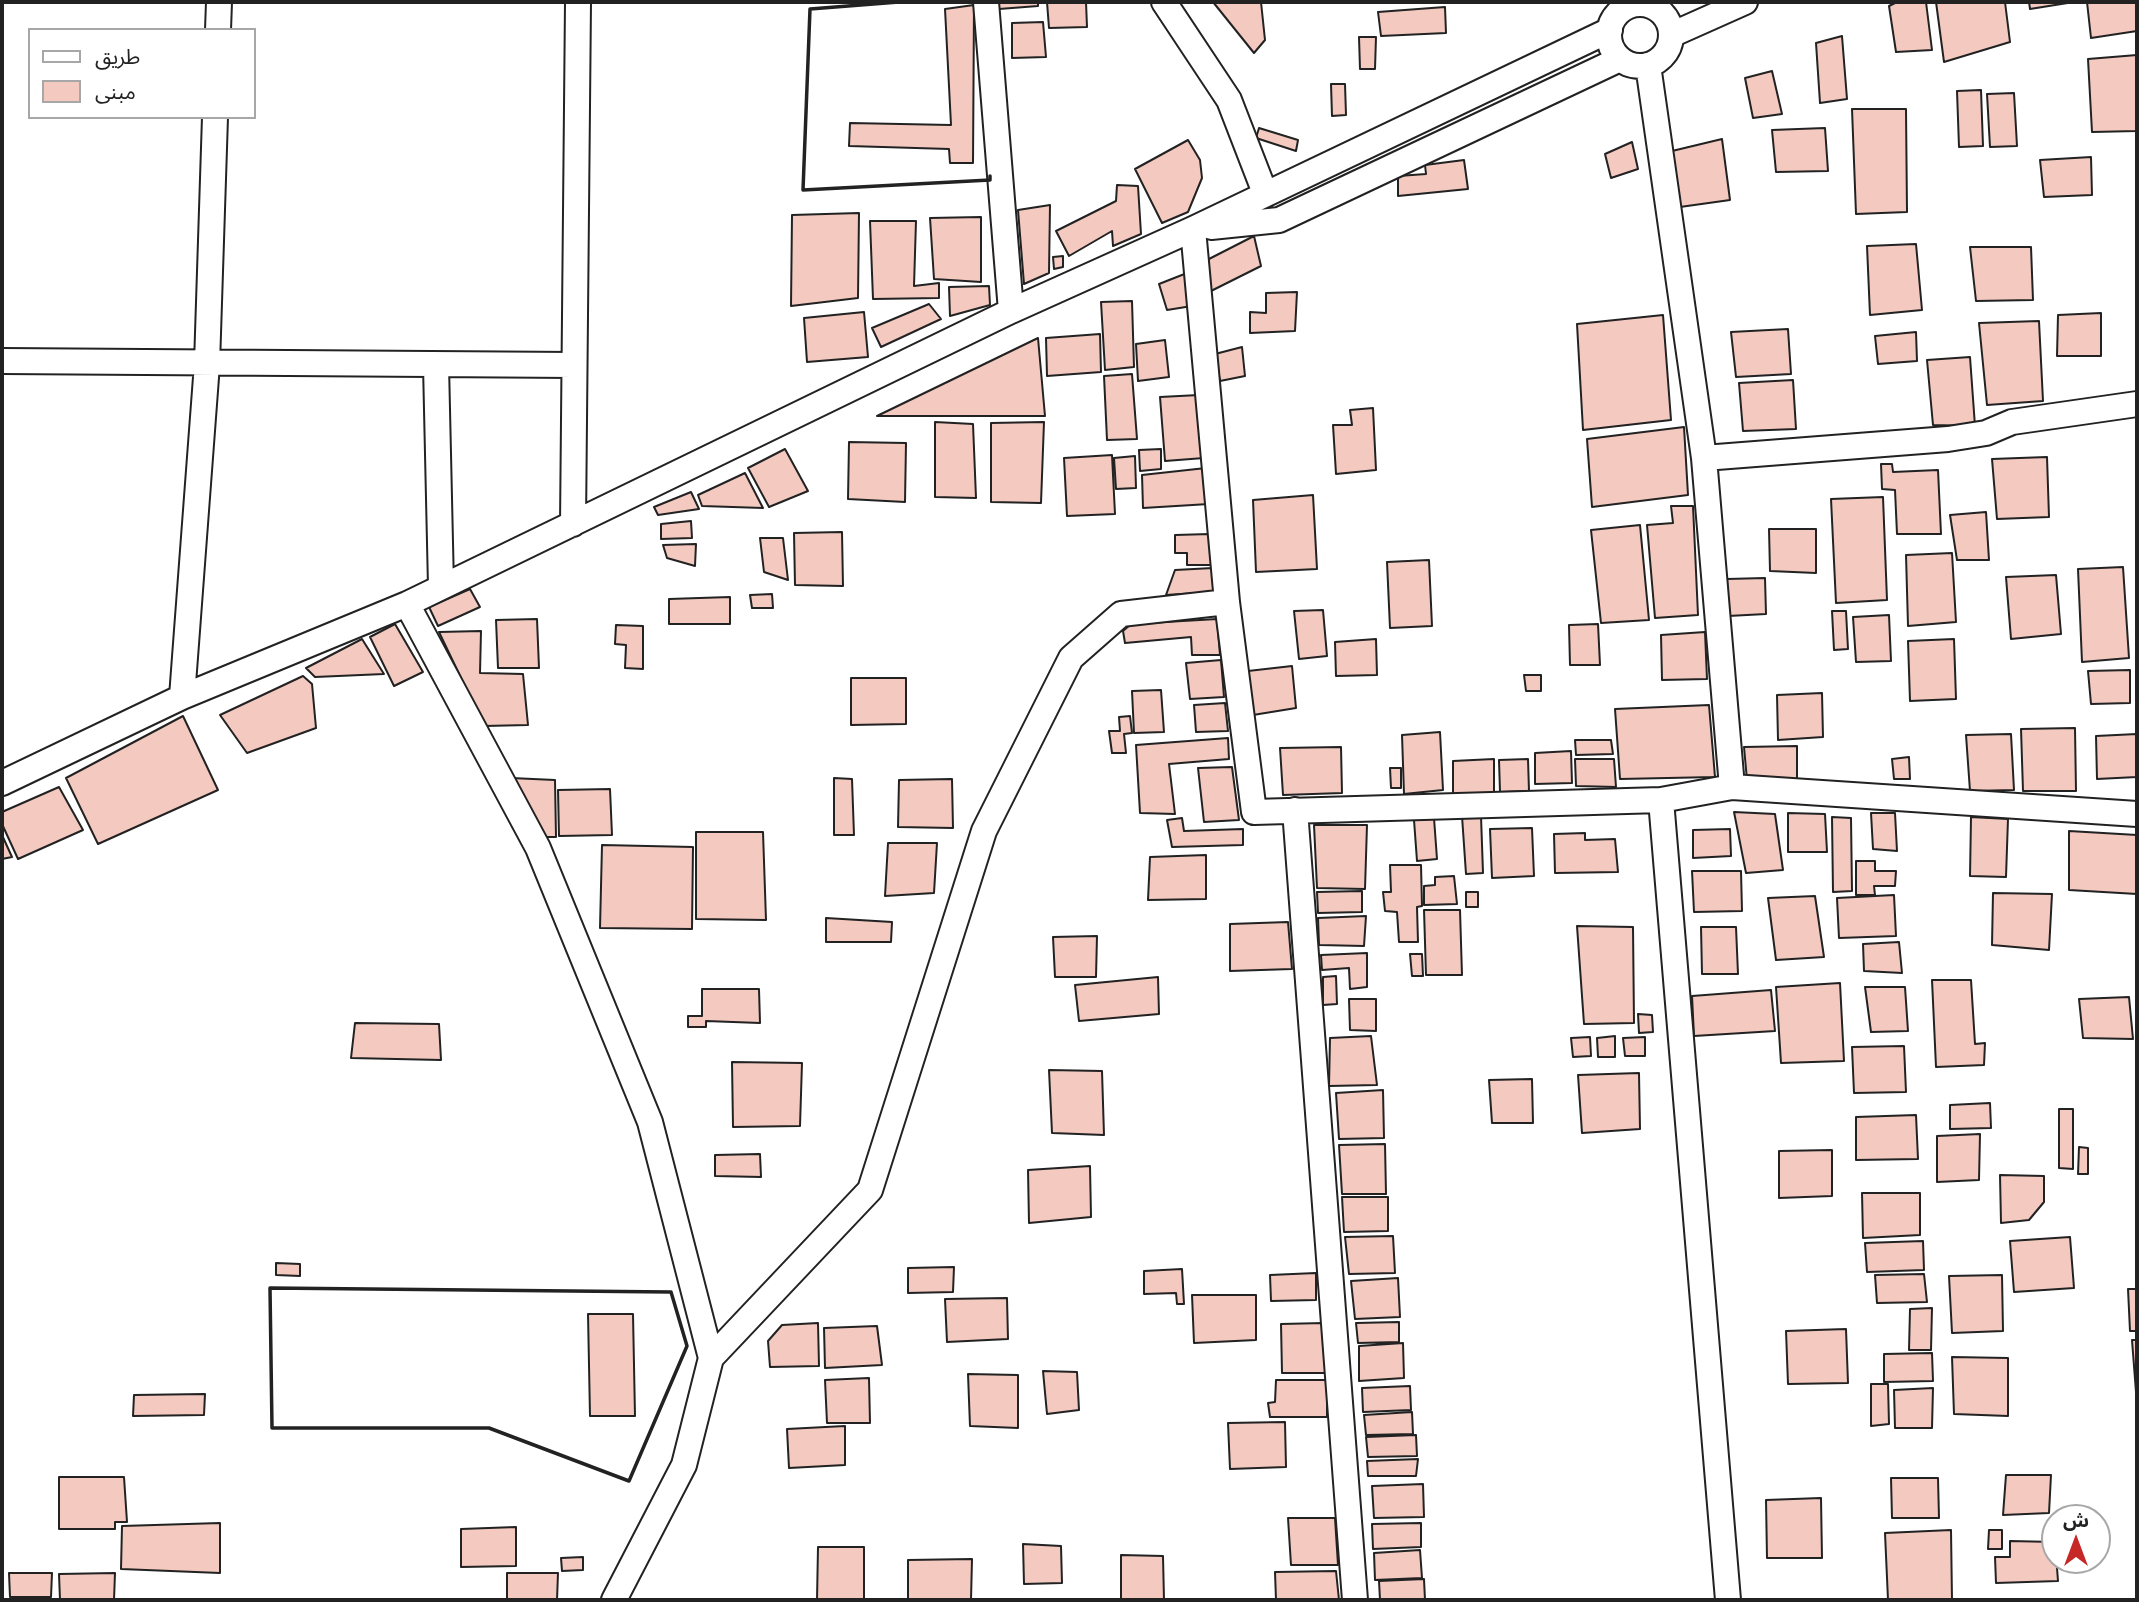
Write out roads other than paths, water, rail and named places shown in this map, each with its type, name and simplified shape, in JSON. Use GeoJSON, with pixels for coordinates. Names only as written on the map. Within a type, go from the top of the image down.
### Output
{"type":"FeatureCollection","features":[{"type":"Feature","properties":{"kind":"street"},"geometry":{"type":"LineString","coordinates":[[218,28],[219,2]]}},
{"type":"Feature","properties":{"kind":"street"},"geometry":{"type":"LineString","coordinates":[[573,524],[578,2]]}},
{"type":"Feature","properties":{"kind":"street"},"geometry":{"type":"LineString","coordinates":[[986,2],[1011,311]]}},
{"type":"Feature","properties":{"kind":"street"},"geometry":{"type":"LineString","coordinates":[[1164,2],[1229,100],[1265,193]]}},
{"type":"Feature","properties":{"kind":"street"},"geometry":{"type":"LineString","coordinates":[[1671,35],[1745,2]]}},
{"type":"Feature","properties":{"kind":"street"},"geometry":{"type":"LineString","coordinates":[[1663,4],[1671,35],[1665,54],[1648,65],[1639,66],[1620,59],[1610,41],[1613,20],[1629,7],[1663,4]]}},
{"type":"Feature","properties":{"kind":"street"},"geometry":{"type":"LineString","coordinates":[[2,783],[182,697],[407,604],[1011,311],[1193,229],[1610,30]]}},
{"type":"Feature","properties":{"kind":"street"},"geometry":{"type":"LineString","coordinates":[[1193,229],[1279,220],[1620,59]]}},
{"type":"Feature","properties":{"kind":"street"},"geometry":{"type":"LineString","coordinates":[[1648,65],[1704,458],[1732,788]]}},
{"type":"Feature","properties":{"kind":"street"},"geometry":{"type":"LineString","coordinates":[[182,697],[207,363],[215,119]]}},
{"type":"Feature","properties":{"kind":"street"},"geometry":{"type":"LineString","coordinates":[[1193,229],[1227,602],[1254,812],[1661,800],[1732,788],[2137,814]]}},
{"type":"Feature","properties":{"kind":"street"},"geometry":{"type":"LineString","coordinates":[[2,361],[574,365]]}},
{"type":"Feature","properties":{"kind":"street"},"geometry":{"type":"LineString","coordinates":[[436,365],[441,587]]}},
{"type":"Feature","properties":{"kind":"street"},"geometry":{"type":"LineString","coordinates":[[1704,458],[1948,439],[1986,433],[2012,422],[2137,404]]}},
{"type":"Feature","properties":{"kind":"street"},"geometry":{"type":"LineString","coordinates":[[711,1358],[870,1190],[984,831],[1071,659],[1121,614],[1227,602]]}},
{"type":"Feature","properties":{"kind":"street"},"geometry":{"type":"LineString","coordinates":[[407,604],[538,848],[650,1122],[711,1358],[684,1465],[614,1600]]}},
{"type":"Feature","properties":{"kind":"street"},"geometry":{"type":"LineString","coordinates":[[1661,800],[1728,1600]]}},
{"type":"Feature","properties":{"kind":"street"},"geometry":{"type":"LineString","coordinates":[[1295,810],[1355,1600]]}}]}
